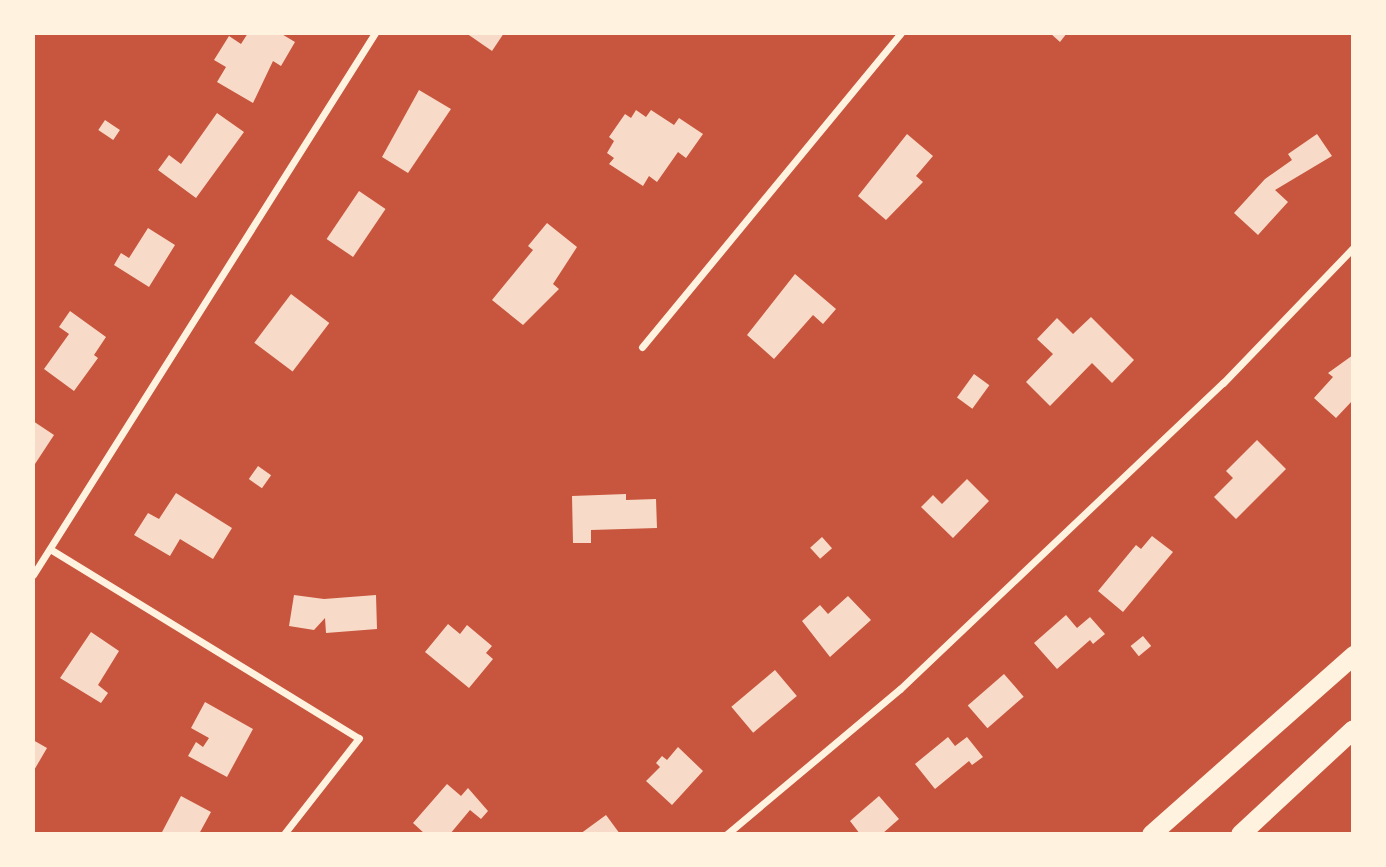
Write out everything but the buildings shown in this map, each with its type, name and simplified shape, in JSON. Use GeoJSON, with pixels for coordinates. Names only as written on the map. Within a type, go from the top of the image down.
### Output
{"type":"FeatureCollection","features":[{"type":"Feature","properties":{"kind":"highway"},"geometry":{"type":"LineString","coordinates":[[1151,834],[1353,655]]}},
{"type":"Feature","properties":{"kind":"highway"},"geometry":{"type":"LineString","coordinates":[[1240,834],[1353,729]]}},
{"type":"Feature","properties":{"kind":"street"},"geometry":{"type":"LineString","coordinates":[[33,575],[375,33]]}},
{"type":"Feature","properties":{"kind":"street"},"geometry":{"type":"LineString","coordinates":[[642,347],[901,33]]}},
{"type":"Feature","properties":{"kind":"street"},"geometry":{"type":"LineString","coordinates":[[727,834],[900,689],[1223,383],[1353,248]]}},
{"type":"Feature","properties":{"kind":"street"},"geometry":{"type":"LineString","coordinates":[[50,549],[359,738],[284,834]]}}]}
